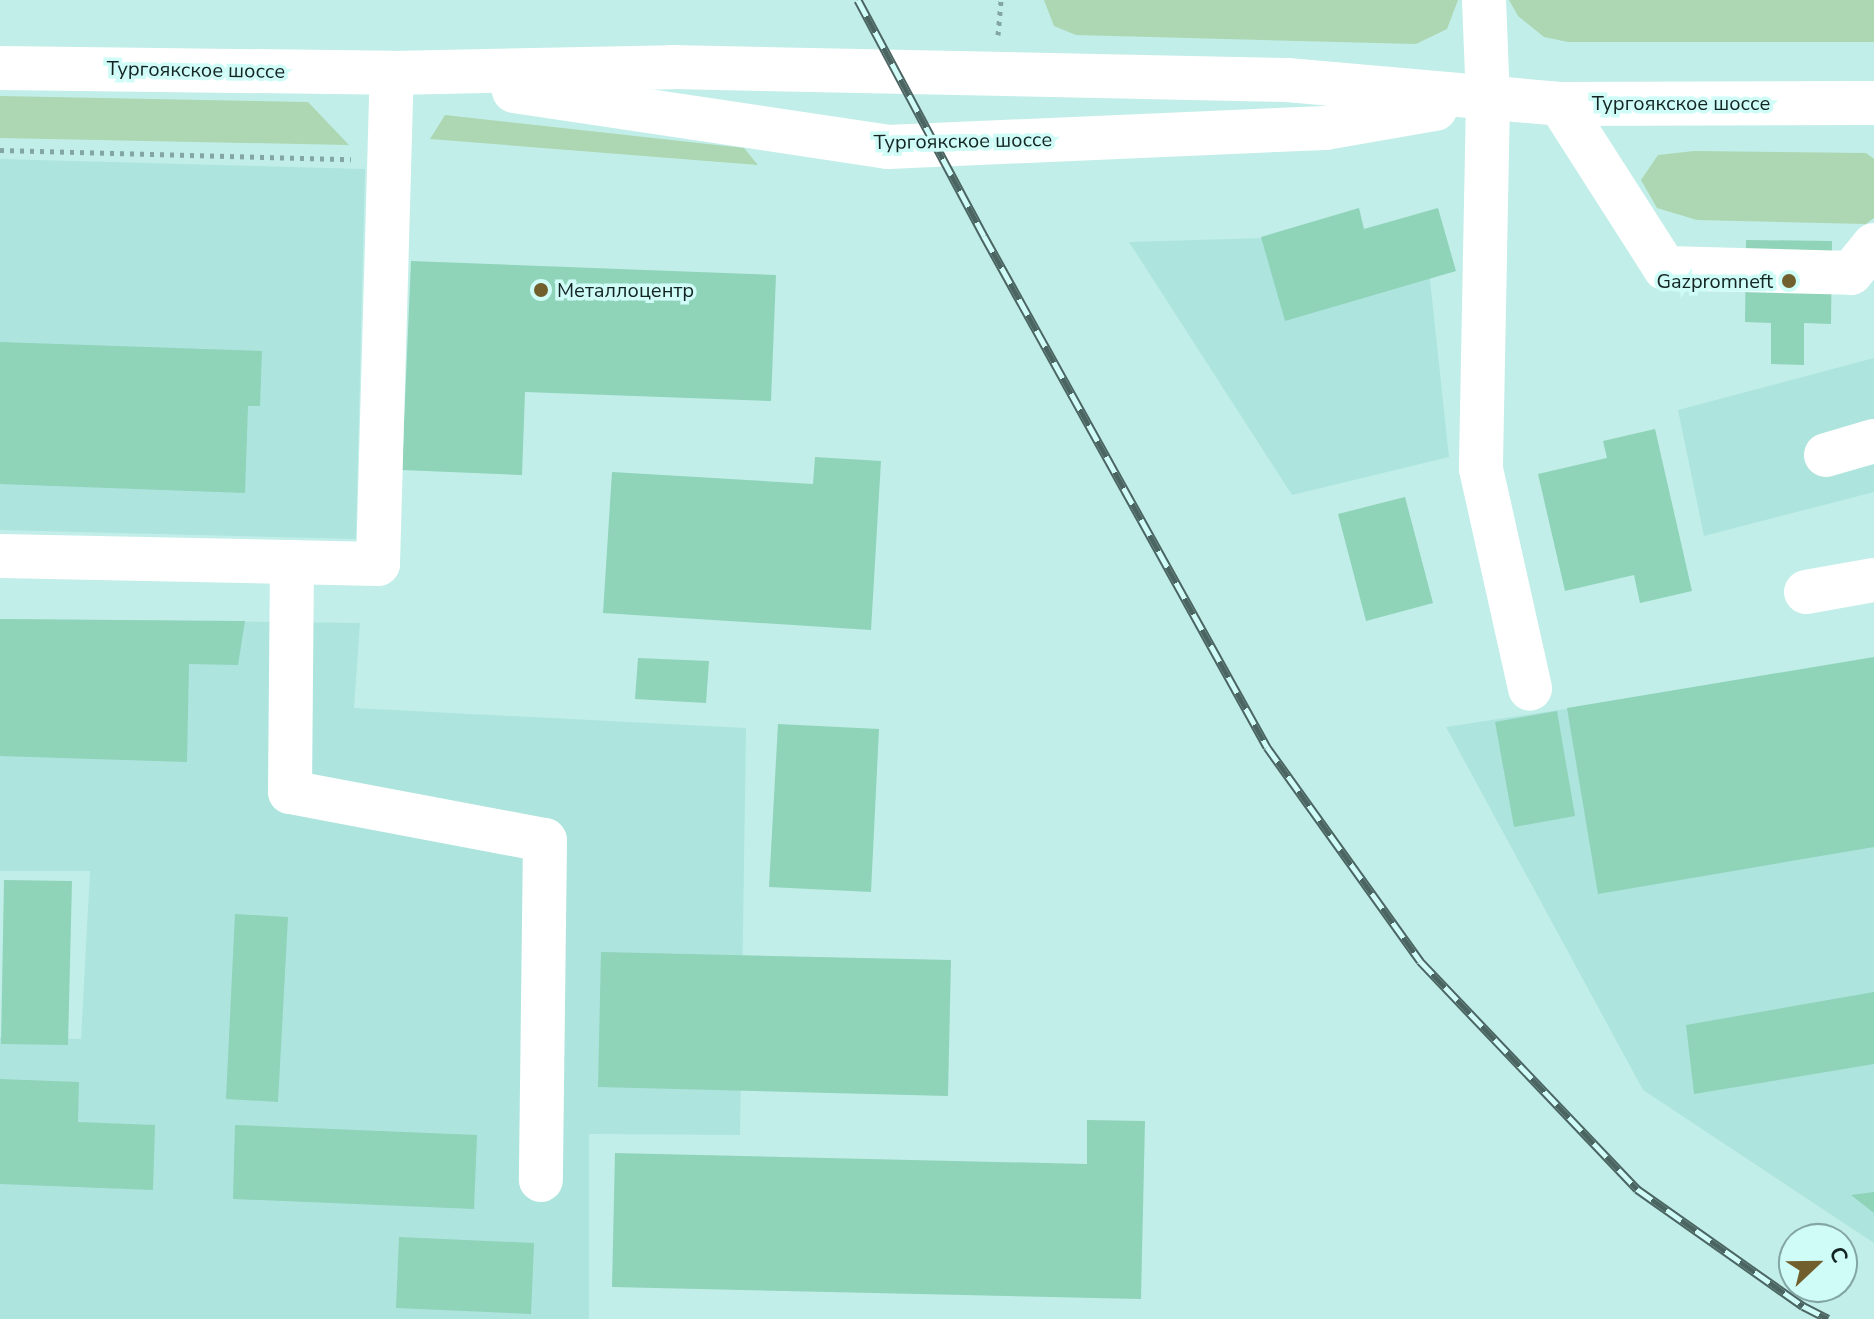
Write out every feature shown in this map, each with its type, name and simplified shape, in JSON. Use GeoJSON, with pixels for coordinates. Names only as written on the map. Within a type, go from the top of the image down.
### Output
{"type":"FeatureCollection","features":[{"type":"Feature","properties":{"kind":"main road"},"geometry":{"type":"LineString","coordinates":[[1484,0],[1488,99],[1481,469],[1530,689]]}},
{"type":"Feature","properties":{"kind":"main road","name":"Тургоякское шоссе"},"geometry":{"type":"LineString","coordinates":[[0,68],[392,73],[672,67],[1271,79],[1560,104],[1874,103]]}},
{"type":"Feature","properties":{"kind":"main road"},"geometry":{"type":"LineString","coordinates":[[0,556],[378,564],[392,73]]}},
{"type":"Feature","properties":{"kind":"main road","name":"Тургоякское шоссе"},"geometry":{"type":"LineString","coordinates":[[392,73],[888,147],[1325,128],[1488,99]]}},
{"type":"Feature","properties":{"kind":"main road"},"geometry":{"type":"LineString","coordinates":[[1560,104],[1665,268],[1851,273],[1874,245]]}},
{"type":"Feature","properties":{"kind":"main road"},"geometry":{"type":"LineString","coordinates":[[1826,455],[1874,441]]}},
{"type":"Feature","properties":{"kind":"main road"},"geometry":{"type":"LineString","coordinates":[[292,562],[290,792],[545,840],[541,1180]]}},
{"type":"Feature","properties":{"kind":"main road"},"geometry":{"type":"LineString","coordinates":[[1806,592],[1874,580]]}},
{"type":"Feature","properties":{"kind":"path"},"geometry":{"type":"LineString","coordinates":[[0,150],[390,160]]}},
{"type":"Feature","properties":{"kind":"shaded area"},"geometry":{"type":"Polygon","coordinates":[[[0,159],[365,169],[356,539],[0,530],[0,159]]]}},
{"type":"Feature","properties":{"kind":"shaded area"},"geometry":{"type":"Polygon","coordinates":[[[1425,233],[1449,457],[1292,495],[1129,242],[1425,233]]]}},
{"type":"Feature","properties":{"kind":"shaded area"},"geometry":{"type":"Polygon","coordinates":[[[1874,358],[1874,492],[1704,536],[1678,410],[1874,358]]]}},
{"type":"Feature","properties":{"kind":"shaded area"},"geometry":{"type":"Polygon","coordinates":[[[0,619],[360,623],[354,708],[746,728],[740,1135],[589,1134],[589,1319],[0,1319],[0,1037],[81,1039],[90,871],[0,871],[0,619]]]}},
{"type":"Feature","properties":{"kind":"shaded area"},"geometry":{"type":"Polygon","coordinates":[[[1874,662],[1874,1243],[1858,1232],[1858,1223],[1844,1223],[1643,1090],[1446,727],[1874,662]]]}},
{"type":"Feature","properties":{"kind":"green space"},"geometry":{"type":"Polygon","coordinates":[[[1044,0],[1458,0],[1447,29],[1416,44],[1076,35],[1054,26],[1044,0]]]}},
{"type":"Feature","properties":{"kind":"green space"},"geometry":{"type":"Polygon","coordinates":[[[1509,0],[1874,0],[1874,42],[1568,42],[1544,37],[1518,16],[1509,0]]]}},
{"type":"Feature","properties":{"kind":"green space"},"geometry":{"type":"Polygon","coordinates":[[[0,96],[308,102],[349,145],[0,138],[0,96]]]}},
{"type":"Feature","properties":{"kind":"green space"},"geometry":{"type":"Polygon","coordinates":[[[445,115],[744,148],[758,165],[430,139],[445,115]]]}},
{"type":"Feature","properties":{"kind":"green space"},"geometry":{"type":"Polygon","coordinates":[[[1694,151],[1866,153],[1874,159],[1874,218],[1866,224],[1697,220],[1657,208],[1641,180],[1658,155],[1694,151]]]}},
{"type":"Feature","properties":{"kind":"building"},"geometry":{"type":"Polygon","coordinates":[[[1359,208],[1364,229],[1438,208],[1456,271],[1285,321],[1261,237],[1359,208]]]}},
{"type":"Feature","properties":{"kind":"building"},"geometry":{"type":"Polygon","coordinates":[[[1746,240],[1832,241],[1831,324],[1804,323],[1804,365],[1771,364],[1771,323],[1745,322],[1746,240]]]}},
{"type":"Feature","properties":{"kind":"building"},"geometry":{"type":"Polygon","coordinates":[[[411,261],[776,275],[771,401],[525,392],[522,475],[402,470],[411,261]]]}},
{"type":"Feature","properties":{"kind":"building"},"geometry":{"type":"Polygon","coordinates":[[[0,342],[262,351],[260,406],[248,406],[245,493],[0,484],[0,342]]]}},
{"type":"Feature","properties":{"kind":"building"},"geometry":{"type":"Polygon","coordinates":[[[1655,429],[1692,591],[1640,603],[1634,575],[1565,591],[1538,474],[1607,458],[1603,441],[1655,429]]]}},
{"type":"Feature","properties":{"kind":"building"},"geometry":{"type":"Polygon","coordinates":[[[815,457],[881,461],[871,630],[603,613],[612,472],[813,484],[815,457]]]}},
{"type":"Feature","properties":{"kind":"building"},"geometry":{"type":"Polygon","coordinates":[[[1405,497],[1433,603],[1366,621],[1338,514],[1405,497]]]}},
{"type":"Feature","properties":{"kind":"building"},"geometry":{"type":"Polygon","coordinates":[[[0,619],[245,621],[238,665],[189,664],[187,762],[0,756],[0,619]]]}},
{"type":"Feature","properties":{"kind":"building"},"geometry":{"type":"Polygon","coordinates":[[[1874,657],[1874,847],[1598,894],[1567,708],[1874,657]]]}},
{"type":"Feature","properties":{"kind":"building"},"geometry":{"type":"Polygon","coordinates":[[[638,658],[709,661],[706,703],[635,699],[638,658]]]}},
{"type":"Feature","properties":{"kind":"building"},"geometry":{"type":"Polygon","coordinates":[[[1557,711],[1575,816],[1514,827],[1495,722],[1557,711]]]}},
{"type":"Feature","properties":{"kind":"building"},"geometry":{"type":"Polygon","coordinates":[[[778,724],[879,729],[871,892],[769,887],[778,724]]]}},
{"type":"Feature","properties":{"kind":"building"},"geometry":{"type":"Polygon","coordinates":[[[4,880],[72,881],[68,1045],[1,1044],[4,880]]]}},
{"type":"Feature","properties":{"kind":"building"},"geometry":{"type":"Polygon","coordinates":[[[235,914],[288,917],[278,1102],[226,1099],[235,914]]]}},
{"type":"Feature","properties":{"kind":"building"},"geometry":{"type":"Polygon","coordinates":[[[601,952],[951,960],[948,1096],[598,1087],[601,952]]]}},
{"type":"Feature","properties":{"kind":"building"},"geometry":{"type":"Polygon","coordinates":[[[1874,992],[1874,1064],[1694,1094],[1686,1025],[1874,992]]]}},
{"type":"Feature","properties":{"kind":"building"},"geometry":{"type":"Polygon","coordinates":[[[0,1079],[79,1082],[78,1122],[155,1125],[153,1190],[0,1184],[0,1079]]]}},
{"type":"Feature","properties":{"kind":"building"},"geometry":{"type":"Polygon","coordinates":[[[1087,1120],[1145,1121],[1141,1299],[612,1287],[615,1153],[1087,1164],[1087,1120]]]}},
{"type":"Feature","properties":{"kind":"building"},"geometry":{"type":"Polygon","coordinates":[[[235,1125],[477,1135],[474,1209],[233,1199],[235,1125]]]}},
{"type":"Feature","properties":{"kind":"building"},"geometry":{"type":"Polygon","coordinates":[[[1874,1192],[1874,1213],[1851,1195],[1874,1192]]]}},
{"type":"Feature","properties":{"kind":"building"},"geometry":{"type":"Polygon","coordinates":[[[399,1237],[534,1243],[531,1314],[396,1308],[399,1237]]]}},
{"type":"Feature","properties":{"kind":"railway"},"geometry":{"type":"LineString","coordinates":[[858,0],[984,236],[1267,747],[1420,961],[1637,1189],[1803,1306],[1828,1319]]}},
{"type":"Feature","properties":{"kind":"place","name":"Gazpromneft"},"geometry":{"type":"Point","coordinates":[1789,281]}},
{"type":"Feature","properties":{"kind":"place","name":"Металлоцентр"},"geometry":{"type":"Point","coordinates":[541,290]}}]}
